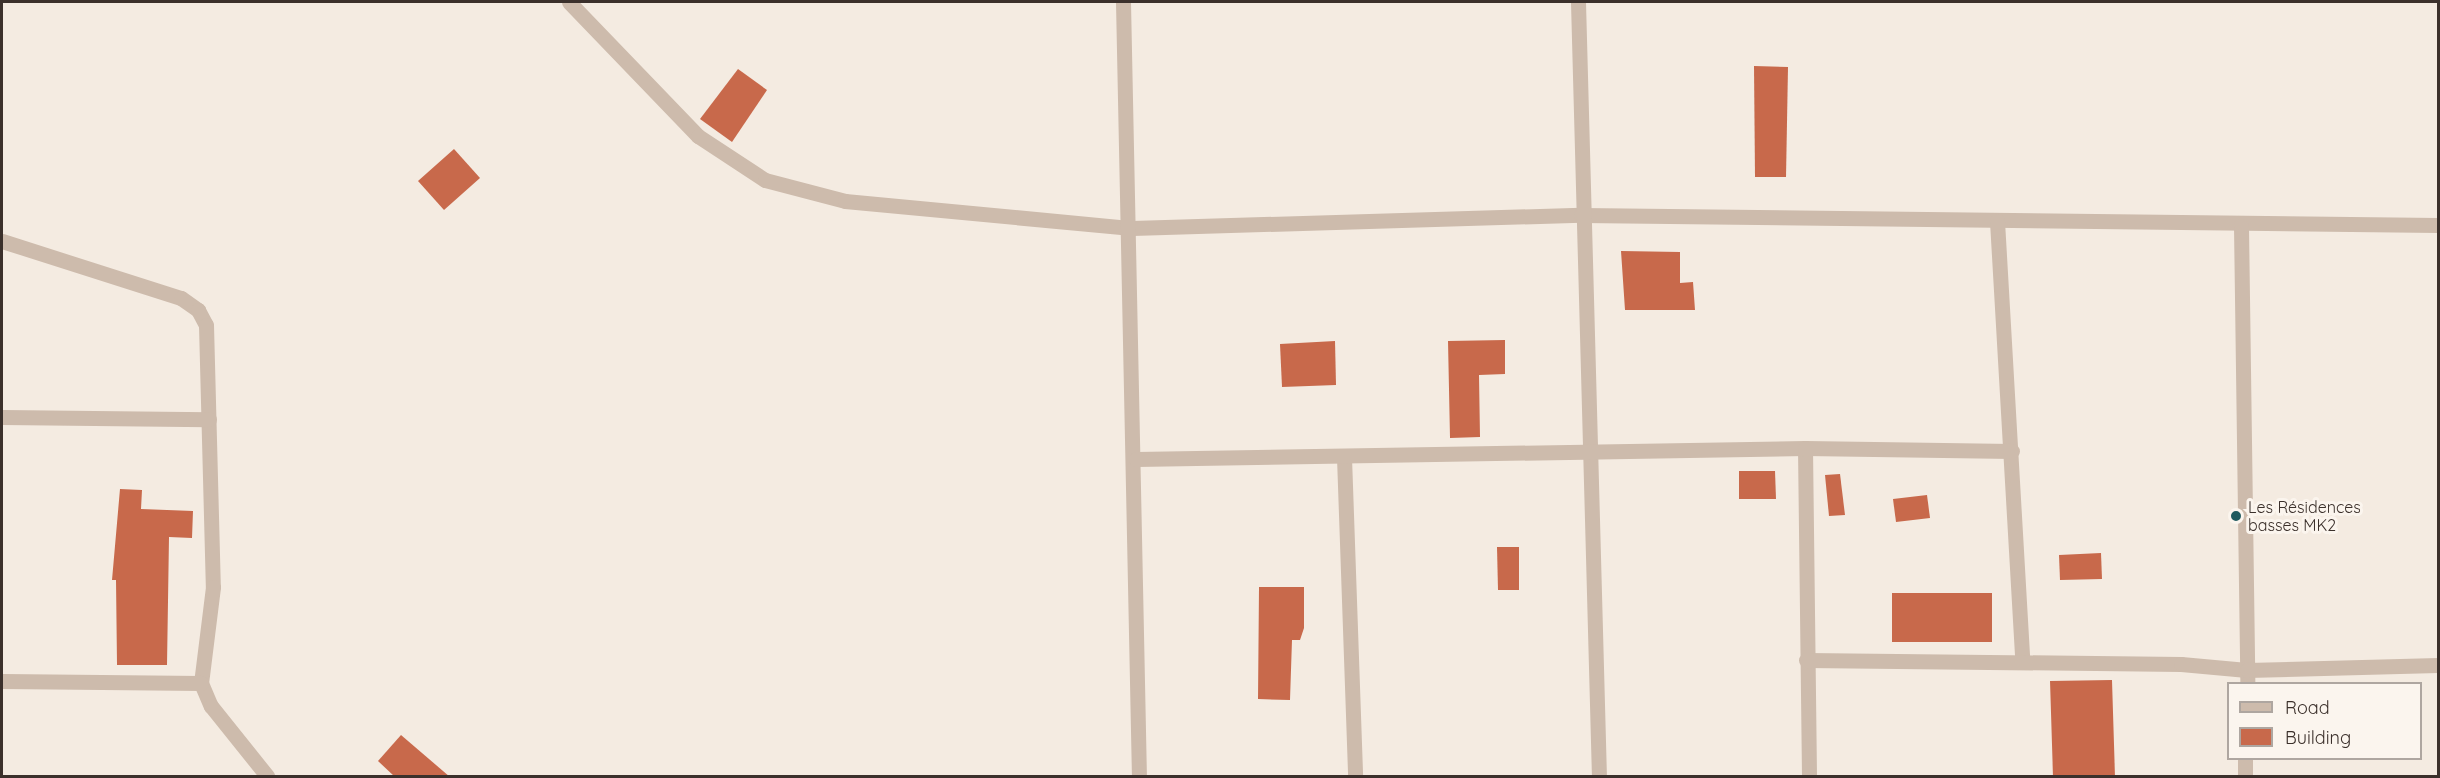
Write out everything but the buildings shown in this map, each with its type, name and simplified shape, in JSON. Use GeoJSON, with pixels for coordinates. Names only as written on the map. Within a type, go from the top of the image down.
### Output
{"type":"FeatureCollection","features":[{"type":"Feature","properties":{"kind":"street"},"geometry":{"type":"LineString","coordinates":[[569,2],[698,136],[765,180],[844,201],[1131,228],[1581,214],[2241,226],[2439,225]]}},
{"type":"Feature","properties":{"kind":"street"},"geometry":{"type":"LineString","coordinates":[[1122,2],[1131,228],[1139,777]]}},
{"type":"Feature","properties":{"kind":"street"},"geometry":{"type":"LineString","coordinates":[[1578,2],[1581,214],[1599,777]]}},
{"type":"Feature","properties":{"kind":"street"},"geometry":{"type":"LineString","coordinates":[[1997,221],[2012,451],[2022,660]]}},
{"type":"Feature","properties":{"kind":"street"},"geometry":{"type":"LineString","coordinates":[[2241,226],[2247,677]]}},
{"type":"Feature","properties":{"kind":"street"},"geometry":{"type":"LineString","coordinates":[[2,241],[181,298],[198,310],[206,326],[213,587],[201,683],[210,706],[267,777]]}},
{"type":"Feature","properties":{"kind":"street"},"geometry":{"type":"LineString","coordinates":[[2,417],[209,419]]}},
{"type":"Feature","properties":{"kind":"street"},"geometry":{"type":"LineString","coordinates":[[1136,459],[1805,448],[2012,451]]}},
{"type":"Feature","properties":{"kind":"street"},"geometry":{"type":"LineString","coordinates":[[1805,448],[1809,777]]}},
{"type":"Feature","properties":{"kind":"street"},"geometry":{"type":"LineString","coordinates":[[1344,457],[1355,777]]}},
{"type":"Feature","properties":{"kind":"street"},"geometry":{"type":"LineString","coordinates":[[1806,660],[2022,660],[2247,677],[2439,665]]}},
{"type":"Feature","properties":{"kind":"street"},"geometry":{"type":"LineString","coordinates":[[2,681],[201,683]]}},
{"type":"Feature","properties":{"kind":"street"},"geometry":{"type":"LineString","coordinates":[[2245,760],[2246,777]]}},
{"type":"Feature","properties":{"kind":"place","name":"Les Résidences basses MK2"},"geometry":{"type":"Point","coordinates":[2236,516]}}]}
